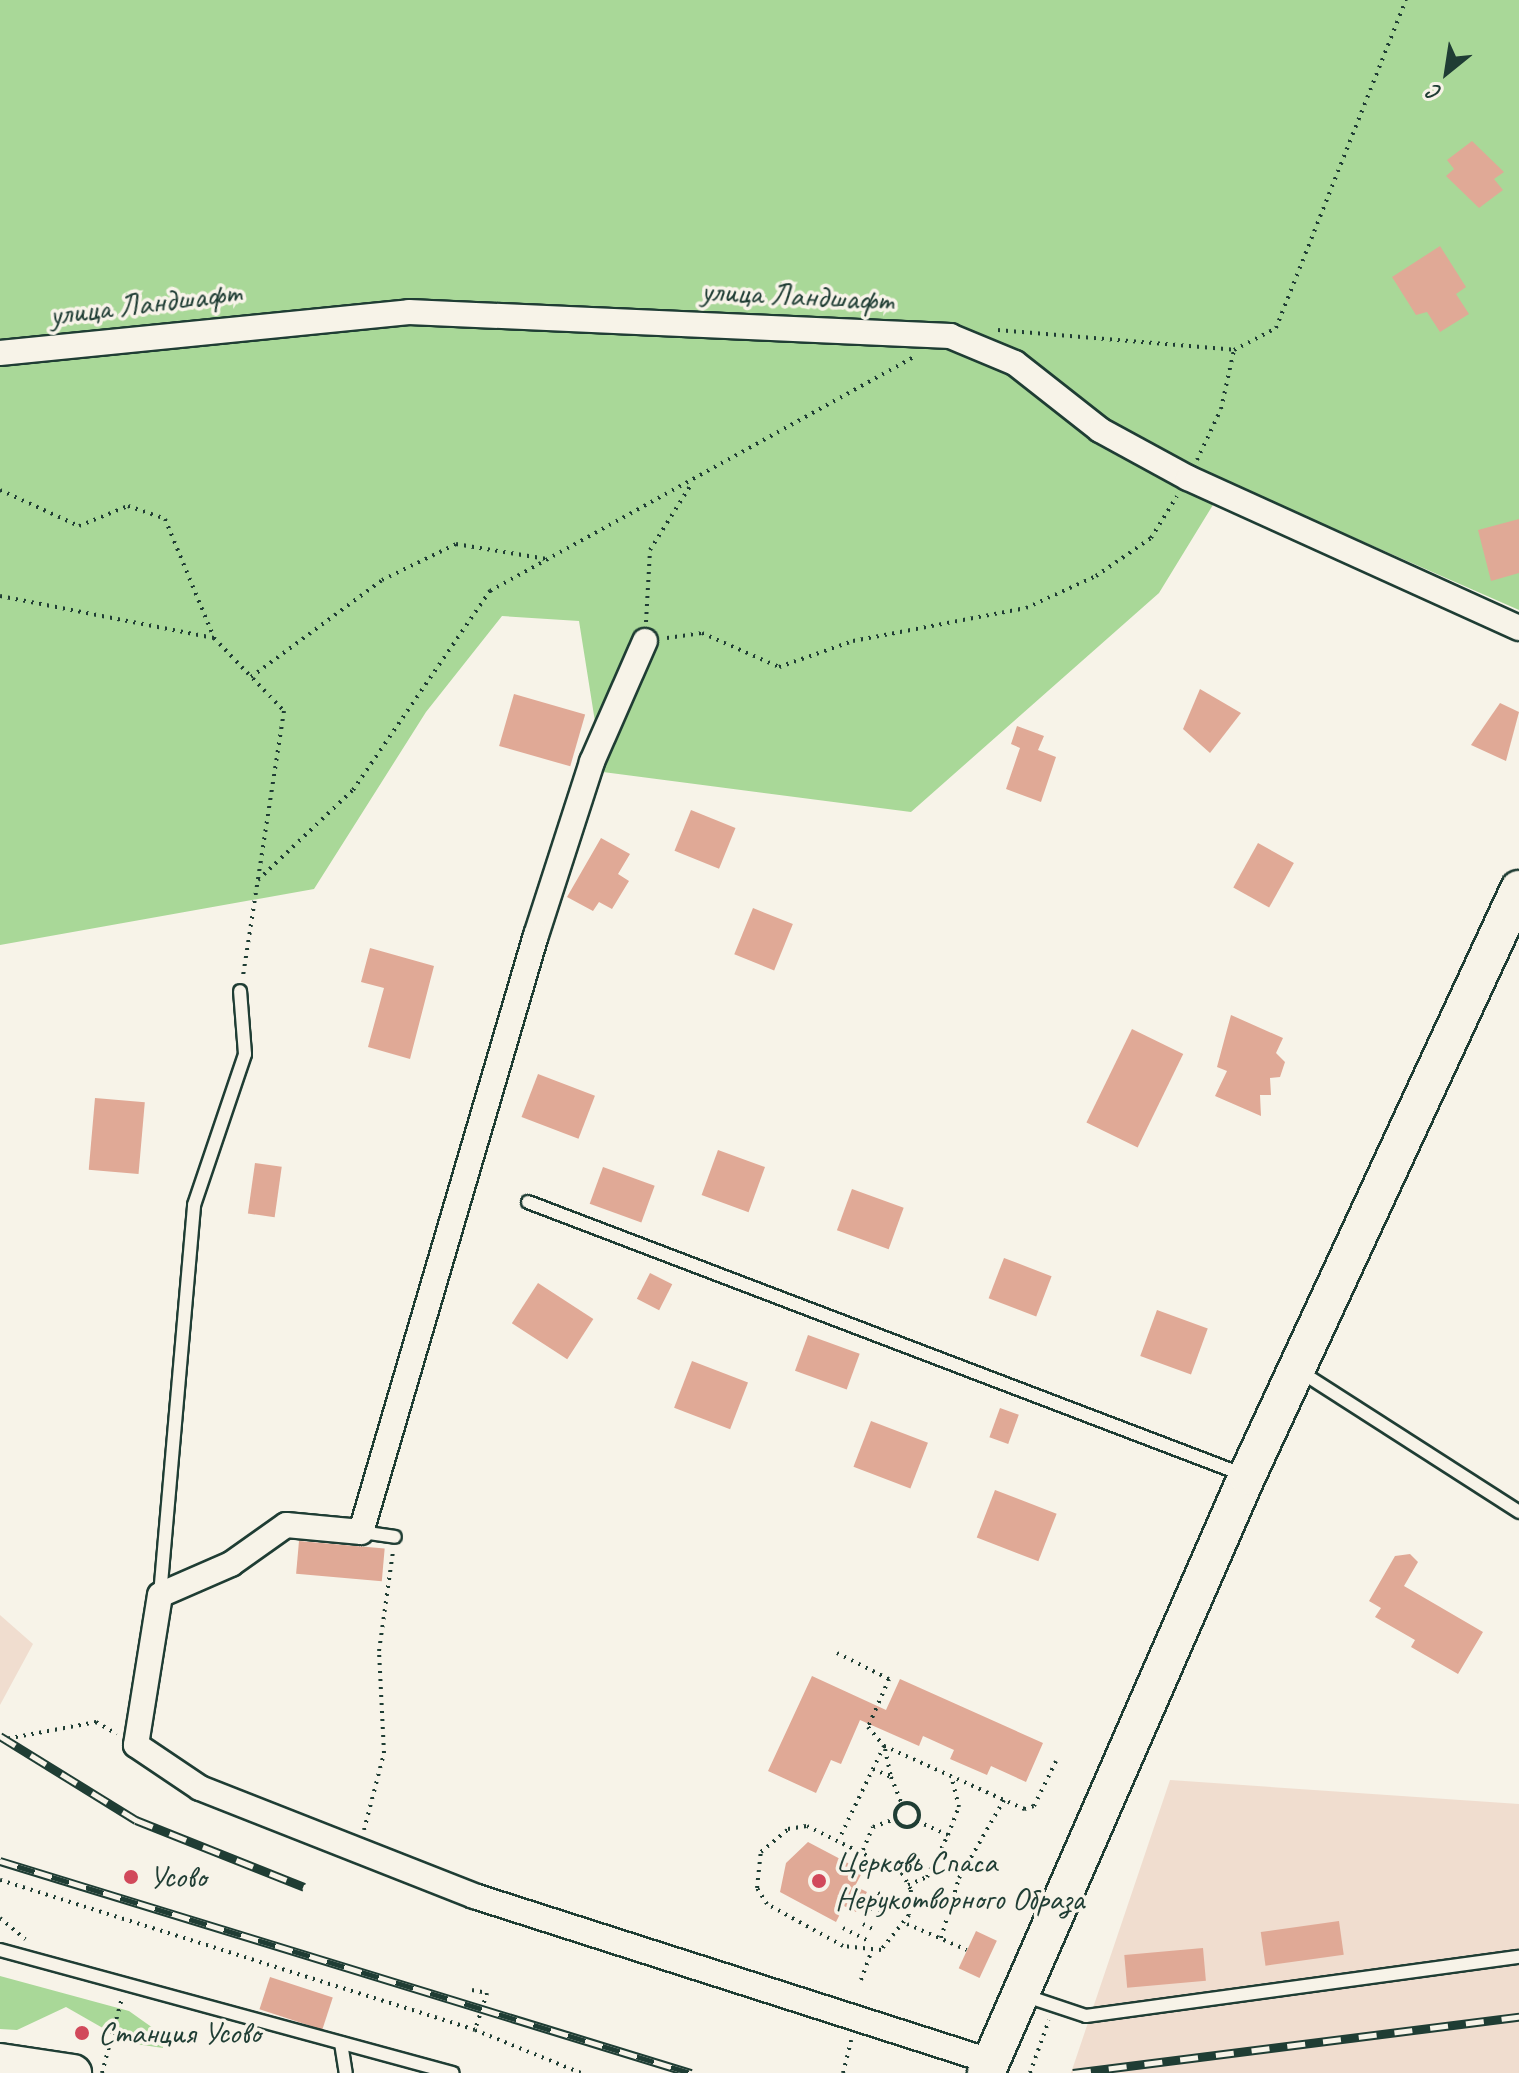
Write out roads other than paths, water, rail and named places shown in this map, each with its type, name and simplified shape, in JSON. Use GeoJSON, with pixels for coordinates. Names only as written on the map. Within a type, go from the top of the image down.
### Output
{"type":"FeatureCollection","features":[{"type":"Feature","properties":{"kind":"street","name":"улица Ландшафт"},"geometry":{"type":"LineString","coordinates":[[0,353],[409,312],[950,336],[1015,363],[1100,430],[1188,478],[1519,628]]}},
{"type":"Feature","properties":{"kind":"street"},"geometry":{"type":"LineString","coordinates":[[645,641],[592,762],[536,935],[361,1532],[286,1525],[231,1564],[160,1595],[136,1745],[200,1788],[357,1846],[474,1896],[990,2067],[1247,1476],[1519,889]]}},
{"type":"Feature","properties":{"kind":"street"},"geometry":{"type":"LineString","coordinates":[[0,2062],[73,2073]]}},
{"type":"Feature","properties":{"kind":"lane"},"geometry":{"type":"LineString","coordinates":[[160,1595],[194,1205],[245,1054],[240,991]]}},
{"type":"Feature","properties":{"kind":"lane"},"geometry":{"type":"LineString","coordinates":[[528,1202],[1247,1476]]}},
{"type":"Feature","properties":{"kind":"lane"},"geometry":{"type":"LineString","coordinates":[[1296,1369],[1519,1512]]}},
{"type":"Feature","properties":{"kind":"lane"},"geometry":{"type":"LineString","coordinates":[[361,1532],[395,1537]]}},
{"type":"Feature","properties":{"kind":"lane"},"geometry":{"type":"LineString","coordinates":[[0,1950],[453,2073]]}},
{"type":"Feature","properties":{"kind":"lane"},"geometry":{"type":"LineString","coordinates":[[1019,2002],[1086,2016],[1519,1957]]}},
{"type":"Feature","properties":{"kind":"lane"},"geometry":{"type":"LineString","coordinates":[[341,2043],[346,2073]]}},
{"type":"Feature","properties":{"kind":"railway"},"geometry":{"type":"LineString","coordinates":[[0,1736],[136,1820],[304,1887]]}},
{"type":"Feature","properties":{"kind":"railway"},"geometry":{"type":"LineString","coordinates":[[0,1861],[691,2073]]}},
{"type":"Feature","properties":{"kind":"railway"},"geometry":{"type":"LineString","coordinates":[[1073,2073],[1519,2017]]}},
{"type":"Feature","properties":{"kind":"place","name":"Усово"},"geometry":{"type":"Point","coordinates":[131,1877]}},
{"type":"Feature","properties":{"kind":"place","name":"Церковь Спаса Нерукотворного Образа"},"geometry":{"type":"Point","coordinates":[819,1881]}},
{"type":"Feature","properties":{"kind":"place","name":"Станция Усово"},"geometry":{"type":"Point","coordinates":[82,2033]}}]}
